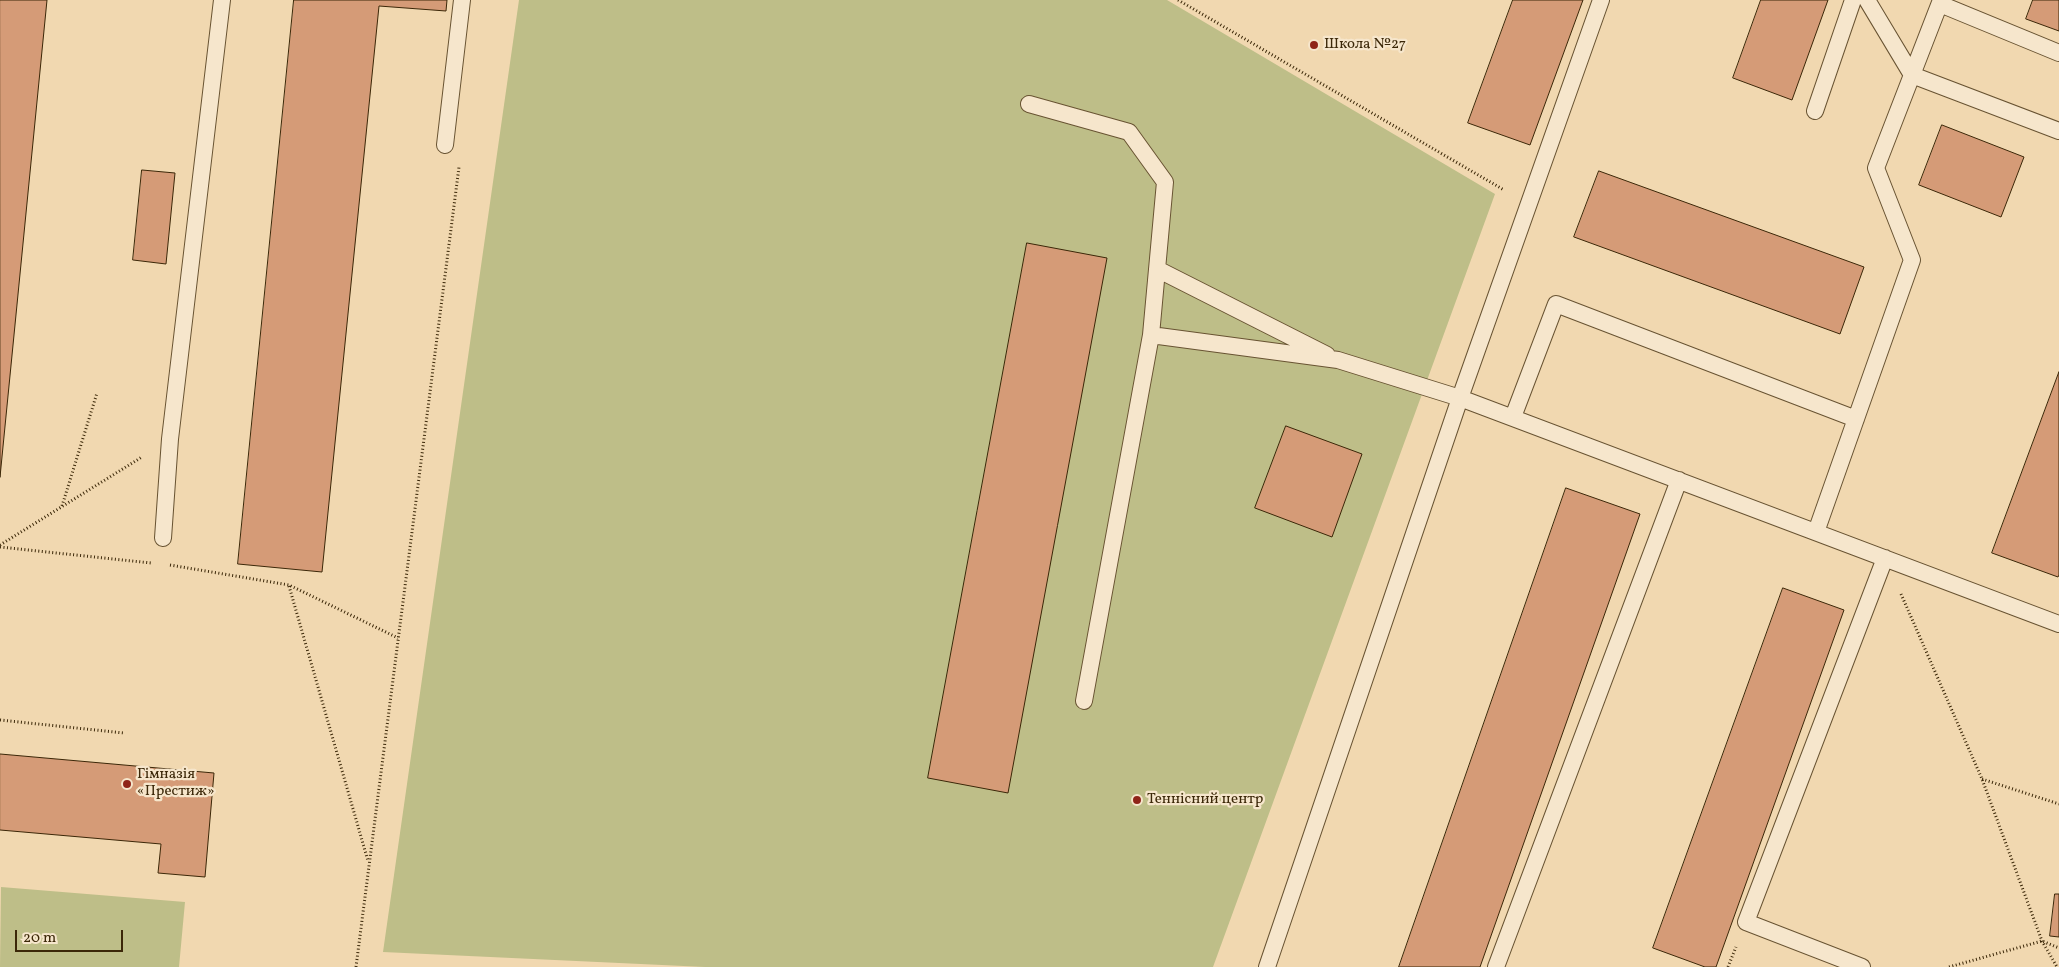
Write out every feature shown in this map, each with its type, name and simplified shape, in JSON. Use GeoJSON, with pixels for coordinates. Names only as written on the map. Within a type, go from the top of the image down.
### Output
{"type":"FeatureCollection","features":[{"type":"Feature","properties":{"kind":"lane"},"geometry":{"type":"LineString","coordinates":[[163,538],[170,439],[222,0]]}},
{"type":"Feature","properties":{"kind":"lane"},"geometry":{"type":"LineString","coordinates":[[445,145],[462,0]]}},
{"type":"Feature","properties":{"kind":"lane"},"geometry":{"type":"LineString","coordinates":[[1267,967],[1460,398],[1601,0]]}},
{"type":"Feature","properties":{"kind":"lane"},"geometry":{"type":"LineString","coordinates":[[1815,111],[1853,0]]}},
{"type":"Feature","properties":{"kind":"lane"},"geometry":{"type":"LineString","coordinates":[[1867,0],[1912,75],[2059,131]]}},
{"type":"Feature","properties":{"kind":"lane"},"geometry":{"type":"LineString","coordinates":[[1816,532],[1912,260],[1876,168],[1941,2],[2059,52]]}},
{"type":"Feature","properties":{"kind":"lane"},"geometry":{"type":"LineString","coordinates":[[1029,104],[1129,132],[1165,182],[1151,335],[1084,701]]}},
{"type":"Feature","properties":{"kind":"lane"},"geometry":{"type":"LineString","coordinates":[[1157,269],[1338,360],[1460,398],[2059,624]]}},
{"type":"Feature","properties":{"kind":"lane"},"geometry":{"type":"LineString","coordinates":[[1513,418],[1556,304],[1856,418]]}},
{"type":"Feature","properties":{"kind":"lane"},"geometry":{"type":"LineString","coordinates":[[1151,335],[1338,360]]}},
{"type":"Feature","properties":{"kind":"lane"},"geometry":{"type":"LineString","coordinates":[[1496,967],[1679,480]]}},
{"type":"Feature","properties":{"kind":"lane"},"geometry":{"type":"LineString","coordinates":[[1862,967],[1746,922],[1886,558]]}},
{"type":"Feature","properties":{"kind":"path"},"geometry":{"type":"LineString","coordinates":[[1178,0],[1529,204]]}},
{"type":"Feature","properties":{"kind":"path"},"geometry":{"type":"LineString","coordinates":[[356,967],[460,157]]}},
{"type":"Feature","properties":{"kind":"path"},"geometry":{"type":"LineString","coordinates":[[62,506],[97,393]]}},
{"type":"Feature","properties":{"kind":"path"},"geometry":{"type":"LineString","coordinates":[[0,546],[170,439]]}},
{"type":"Feature","properties":{"kind":"path"},"geometry":{"type":"LineString","coordinates":[[0,546],[154,564]]}},
{"type":"Feature","properties":{"kind":"path"},"geometry":{"type":"LineString","coordinates":[[1886,558],[1982,780],[2042,942],[2057,967]]}},
{"type":"Feature","properties":{"kind":"path"},"geometry":{"type":"LineString","coordinates":[[163,565],[289,585],[398,638]]}},
{"type":"Feature","properties":{"kind":"path"},"geometry":{"type":"LineString","coordinates":[[289,585],[369,864]]}},
{"type":"Feature","properties":{"kind":"path"},"geometry":{"type":"LineString","coordinates":[[0,720],[124,733]]}},
{"type":"Feature","properties":{"kind":"path"},"geometry":{"type":"LineString","coordinates":[[1982,780],[2059,804]]}},
{"type":"Feature","properties":{"kind":"path"},"geometry":{"type":"LineString","coordinates":[[1949,967],[2042,942],[2059,948]]}},
{"type":"Feature","properties":{"kind":"green space"},"geometry":{"type":"Polygon","coordinates":[[[519,0],[1167,0],[1495,194],[1213,967],[705,967],[383,952],[519,0]]]}},
{"type":"Feature","properties":{"kind":"green space"},"geometry":{"type":"Polygon","coordinates":[[[1,887],[185,902],[179,967],[0,967],[1,887]]]}},
{"type":"Feature","properties":{"kind":"building"},"geometry":{"type":"Polygon","coordinates":[[[0,0],[47,0],[0,477],[0,0]]]}},
{"type":"Feature","properties":{"kind":"building"},"geometry":{"type":"Polygon","coordinates":[[[294,0],[447,0],[446,11],[379,6],[322,572],[238,564],[294,0]]]}},
{"type":"Feature","properties":{"kind":"building"},"geometry":{"type":"Polygon","coordinates":[[[1513,0],[1583,0],[1530,145],[1468,123],[1513,0]]]}},
{"type":"Feature","properties":{"kind":"building"},"geometry":{"type":"Polygon","coordinates":[[[1761,0],[1828,0],[1792,100],[1733,78],[1761,0]]]}},
{"type":"Feature","properties":{"kind":"building"},"geometry":{"type":"Polygon","coordinates":[[[2033,0],[2059,0],[2059,31],[2026,19],[2033,0]]]}},
{"type":"Feature","properties":{"kind":"building"},"geometry":{"type":"Polygon","coordinates":[[[1942,125],[2024,157],[2001,217],[1919,185],[1942,125]]]}},
{"type":"Feature","properties":{"kind":"building"},"geometry":{"type":"Polygon","coordinates":[[[142,170],[175,173],[166,264],[133,260],[142,170]]]}},
{"type":"Feature","properties":{"kind":"building"},"geometry":{"type":"Polygon","coordinates":[[[1599,171],[1864,267],[1840,334],[1574,237],[1599,171]]]}},
{"type":"Feature","properties":{"kind":"building"},"geometry":{"type":"Polygon","coordinates":[[[1027,243],[1107,258],[1008,793],[928,778],[1027,243]]]}},
{"type":"Feature","properties":{"kind":"building"},"geometry":{"type":"Polygon","coordinates":[[[2059,372],[2059,575],[2058,577],[1992,553],[2059,372]]]}},
{"type":"Feature","properties":{"kind":"building"},"geometry":{"type":"Polygon","coordinates":[[[1286,426],[1362,454],[1332,537],[1255,508],[1286,426]]]}},
{"type":"Feature","properties":{"kind":"building"},"geometry":{"type":"Polygon","coordinates":[[[1566,488],[1640,514],[1480,967],[1399,967],[1566,488]]]}},
{"type":"Feature","properties":{"kind":"building"},"geometry":{"type":"Polygon","coordinates":[[[1783,588],[1844,610],[1716,967],[1705,967],[1653,948],[1783,588]]]}},
{"type":"Feature","properties":{"kind":"building"},"geometry":{"type":"Polygon","coordinates":[[[0,754],[214,773],[205,877],[158,873],[161,844],[0,830],[0,754]]]}},
{"type":"Feature","properties":{"kind":"building"},"geometry":{"type":"Polygon","coordinates":[[[2055,894],[2059,894],[2059,937],[2050,936],[2055,894]]]}},
{"type":"Feature","properties":{"kind":"place","name":"Школа №27"},"geometry":{"type":"Point","coordinates":[1314,45]}},
{"type":"Feature","properties":{"kind":"place","name":"Гімназія «Престиж»"},"geometry":{"type":"Point","coordinates":[127,784]}},
{"type":"Feature","properties":{"kind":"place","name":"Теннісний центр"},"geometry":{"type":"Point","coordinates":[1137,800]}}]}
